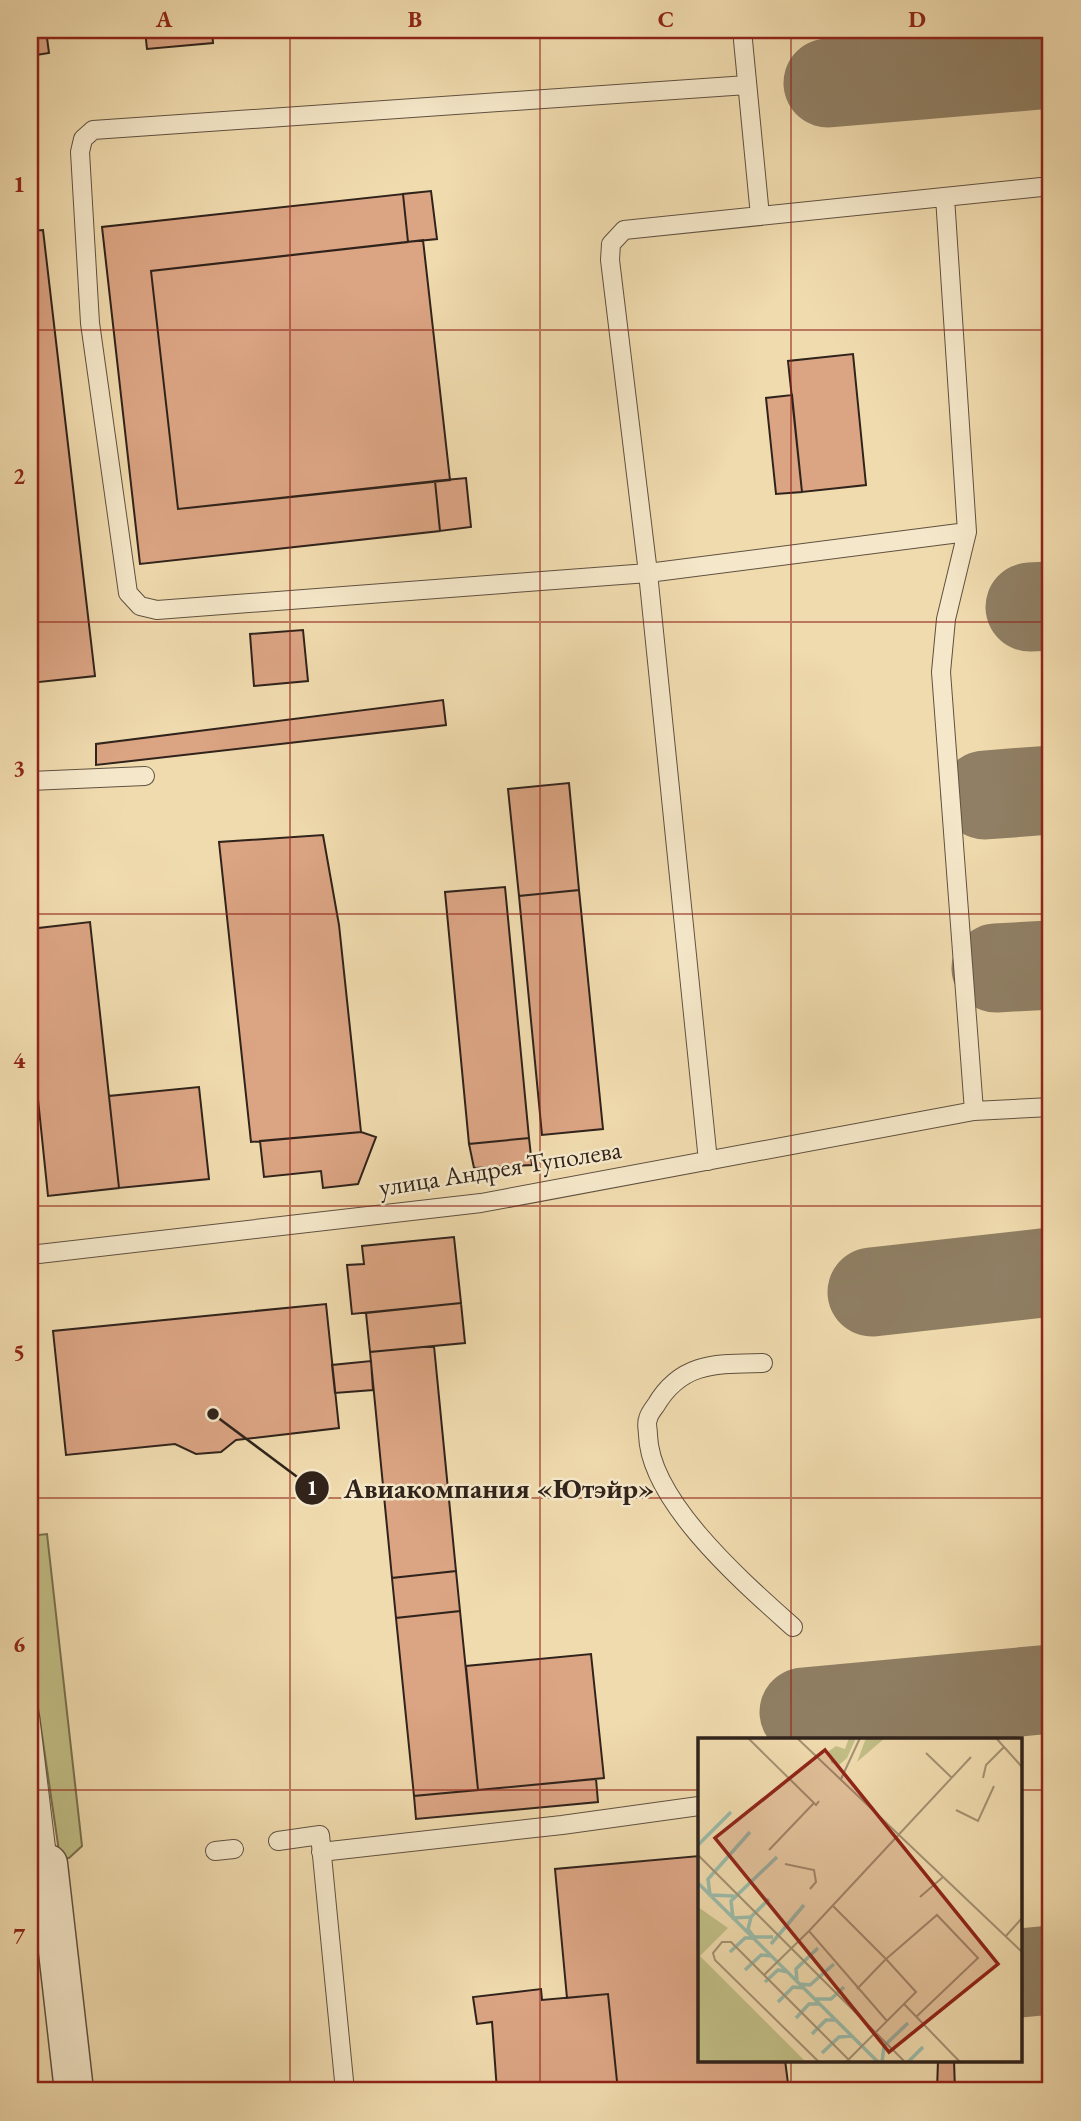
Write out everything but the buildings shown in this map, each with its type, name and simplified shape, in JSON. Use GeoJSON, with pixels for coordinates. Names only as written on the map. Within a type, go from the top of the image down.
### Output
{"type":"FeatureCollection","features":[{"type":"Feature","properties":{"kind":"street"},"geometry":{"type":"LineString","coordinates":[[39,1868],[74,2091]]}},
{"type":"Feature","properties":{"kind":"lane"},"geometry":{"type":"LineString","coordinates":[[742,30],[760,216]]}},
{"type":"Feature","properties":{"kind":"lane"},"geometry":{"type":"LineString","coordinates":[[1050,30],[1051,38]]}},
{"type":"Feature","properties":{"kind":"lane"},"geometry":{"type":"LineString","coordinates":[[747,85],[93,130],[83,139],[80,152],[90,323],[128,593],[140,606],[157,610],[648,573],[967,532]]}},
{"type":"Feature","properties":{"kind":"lane"},"geometry":{"type":"LineString","coordinates":[[708,1161],[648,573],[610,260],[611,244],[624,230],[1051,186]]}},
{"type":"Feature","properties":{"kind":"lane"},"geometry":{"type":"LineString","coordinates":[[945,197],[967,532],[946,619],[942,672],[974,1111]]}},
{"type":"Feature","properties":{"kind":"lane"},"geometry":{"type":"LineString","coordinates":[[30,781],[145,776]]}},
{"type":"Feature","properties":{"kind":"lane","name":"улица Андрея Туполева"},"geometry":{"type":"LineString","coordinates":[[30,1255],[481,1203],[974,1111],[1051,1107]]}},
{"type":"Feature","properties":{"kind":"lane"},"geometry":{"type":"LineString","coordinates":[[763,1363],[713,1364],[689,1371],[664,1391],[647,1419],[648,1453],[663,1488],[693,1529],[793,1627]]}},
{"type":"Feature","properties":{"kind":"lane"},"geometry":{"type":"LineString","coordinates":[[30,1716],[39,1868]]}},
{"type":"Feature","properties":{"kind":"lane"},"geometry":{"type":"LineString","coordinates":[[321,1852],[562,1825],[698,1806]]}},
{"type":"Feature","properties":{"kind":"lane"},"geometry":{"type":"LineString","coordinates":[[278,1842],[320,1835],[345,2091]]}},
{"type":"Feature","properties":{"kind":"lane"},"geometry":{"type":"LineString","coordinates":[[215,1851],[234,1849]]}},
{"type":"Feature","properties":{"kind":"shaded area"},"geometry":{"type":"Polygon","coordinates":[[[47,1534],[82,1846],[69,1858],[60,1858],[30,1653],[30,1536],[47,1534]]]}},
{"type":"Feature","properties":{"kind":"taxiway"},"geometry":{"type":"LineString","coordinates":[[828,83],[1051,64]]}},
{"type":"Feature","properties":{"kind":"taxiway"},"geometry":{"type":"LineString","coordinates":[[1030,607],[1051,606]]}},
{"type":"Feature","properties":{"kind":"taxiway"},"geometry":{"type":"LineString","coordinates":[[985,795],[1051,790]]}},
{"type":"Feature","properties":{"kind":"taxiway"},"geometry":{"type":"LineString","coordinates":[[996,968],[1051,965]]}},
{"type":"Feature","properties":{"kind":"taxiway"},"geometry":{"type":"LineString","coordinates":[[872,1292],[1051,1272]]}},
{"type":"Feature","properties":{"kind":"taxiway"},"geometry":{"type":"LineString","coordinates":[[804,1712],[1051,1689]]}},
{"type":"Feature","properties":{"kind":"taxiway"},"geometry":{"type":"LineString","coordinates":[[1021,1973],[1051,1970]]}},
{"type":"Feature","properties":{"kind":"place","name":"Авиакомпания «Ютэйр»"},"geometry":{"type":"Point","coordinates":[213,1414]}}]}
